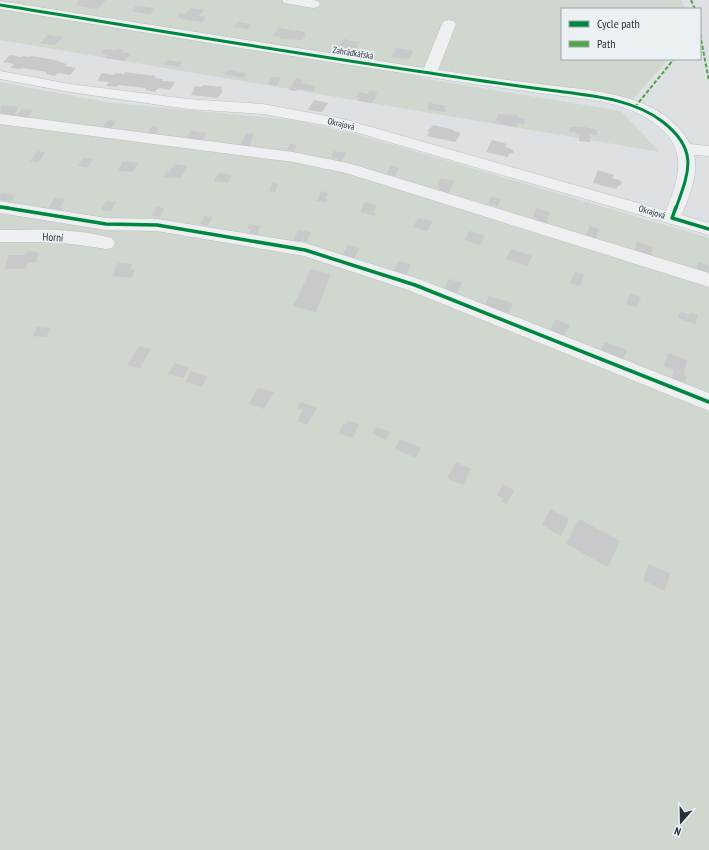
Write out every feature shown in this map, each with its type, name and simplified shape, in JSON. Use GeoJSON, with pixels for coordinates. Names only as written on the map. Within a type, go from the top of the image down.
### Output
{"type":"FeatureCollection","features":[{"type":"Feature","properties":{"kind":"street"},"geometry":{"type":"LineString","coordinates":[[289,0],[313,4]]}},
{"type":"Feature","properties":{"kind":"street","name":"Zahrádkářská"},"geometry":{"type":"LineString","coordinates":[[0,5],[429,73],[595,96],[624,103],[646,111],[663,122],[677,135],[686,149]]}},
{"type":"Feature","properties":{"kind":"street"},"geometry":{"type":"LineString","coordinates":[[429,73],[449,24]]}},
{"type":"Feature","properties":{"kind":"street","name":"Okrajová"},"geometry":{"type":"LineString","coordinates":[[0,75],[70,88],[188,104],[263,109],[343,124],[709,229]]}},
{"type":"Feature","properties":{"kind":"street"},"geometry":{"type":"LineString","coordinates":[[0,119],[293,157],[348,168],[709,280]]}},
{"type":"Feature","properties":{"kind":"street"},"geometry":{"type":"LineString","coordinates":[[672,218],[687,177],[689,163],[686,149],[709,151]]}},
{"type":"Feature","properties":{"kind":"street"},"geometry":{"type":"LineString","coordinates":[[0,207],[106,224],[157,225],[305,250],[415,285],[709,402]]}},
{"type":"Feature","properties":{"kind":"street","name":"Horní"},"geometry":{"type":"LineString","coordinates":[[0,236],[56,236],[106,243]]}},
{"type":"Feature","properties":{"kind":"shaded area"},"geometry":{"type":"Polygon","coordinates":[[[0,0],[682,0],[684,8],[561,8],[561,60],[668,60],[632,100],[425,67],[421,78],[621,111],[660,152],[0,40],[0,0]]]}},
{"type":"Feature","properties":{"kind":"shaded area"},"geometry":{"type":"Polygon","coordinates":[[[0,82],[105,102],[294,120],[356,134],[709,238],[709,850],[0,850],[0,82]]]}},
{"type":"Feature","properties":{"kind":"building"},"geometry":{"type":"Polygon","coordinates":[[[80,0],[106,0],[97,9],[74,5],[80,0]]]}},
{"type":"Feature","properties":{"kind":"building"},"geometry":{"type":"Polygon","coordinates":[[[136,6],[153,8],[154,9],[151,12],[153,13],[147,14],[131,11],[136,6]]]}},
{"type":"Feature","properties":{"kind":"building"},"geometry":{"type":"Polygon","coordinates":[[[191,8],[204,10],[199,16],[206,17],[202,22],[177,17],[180,13],[186,14],[191,8]]]}},
{"type":"Feature","properties":{"kind":"building"},"geometry":{"type":"Polygon","coordinates":[[[238,22],[251,24],[248,29],[234,27],[238,22]]]}},
{"type":"Feature","properties":{"kind":"building"},"geometry":{"type":"Polygon","coordinates":[[[278,28],[305,32],[304,34],[306,35],[302,40],[280,39],[281,37],[273,36],[278,28]]]}},
{"type":"Feature","properties":{"kind":"building"},"geometry":{"type":"Polygon","coordinates":[[[48,35],[63,37],[55,45],[40,43],[48,35]]]}},
{"type":"Feature","properties":{"kind":"building"},"geometry":{"type":"Polygon","coordinates":[[[344,39],[360,42],[354,51],[336,49],[344,39]]]}},
{"type":"Feature","properties":{"kind":"building"},"geometry":{"type":"Polygon","coordinates":[[[396,48],[413,51],[409,59],[391,57],[396,48]]]}},
{"type":"Feature","properties":{"kind":"building"},"geometry":{"type":"Polygon","coordinates":[[[104,49],[116,51],[117,49],[124,50],[122,52],[131,54],[124,61],[105,58],[108,55],[100,53],[104,49]]]}},
{"type":"Feature","properties":{"kind":"building"},"geometry":{"type":"Polygon","coordinates":[[[10,55],[21,57],[32,56],[60,61],[59,62],[67,64],[65,66],[76,68],[70,75],[58,73],[55,76],[46,74],[47,72],[22,68],[10,68],[14,64],[3,62],[10,55]]]}},
{"type":"Feature","properties":{"kind":"building"},"geometry":{"type":"Polygon","coordinates":[[[167,60],[182,62],[179,67],[163,64],[167,60]]]}},
{"type":"Feature","properties":{"kind":"building"},"geometry":{"type":"Polygon","coordinates":[[[230,70],[247,73],[243,78],[224,74],[230,70]]]}},
{"type":"Feature","properties":{"kind":"building"},"geometry":{"type":"Polygon","coordinates":[[[125,72],[156,76],[155,78],[163,79],[162,81],[175,82],[170,90],[158,88],[155,92],[145,90],[146,88],[118,85],[117,87],[106,86],[109,82],[97,81],[102,73],[114,75],[115,73],[124,74],[125,72]]]}},
{"type":"Feature","properties":{"kind":"building"},"geometry":{"type":"Polygon","coordinates":[[[272,77],[281,78],[276,86],[267,84],[272,77]]]}},
{"type":"Feature","properties":{"kind":"building"},"geometry":{"type":"Polygon","coordinates":[[[296,78],[303,80],[301,83],[316,86],[313,91],[301,89],[295,91],[289,90],[296,78]]]}},
{"type":"Feature","properties":{"kind":"building"},"geometry":{"type":"Polygon","coordinates":[[[202,85],[222,87],[221,90],[223,91],[218,98],[191,95],[195,86],[202,87],[202,85]]]}},
{"type":"Feature","properties":{"kind":"building"},"geometry":{"type":"Polygon","coordinates":[[[369,90],[378,92],[372,103],[358,101],[360,98],[356,97],[359,92],[368,94],[369,90]]]}},
{"type":"Feature","properties":{"kind":"building"},"geometry":{"type":"Polygon","coordinates":[[[314,100],[328,103],[322,112],[308,110],[314,100]]]}},
{"type":"Feature","properties":{"kind":"building"},"geometry":{"type":"Polygon","coordinates":[[[429,103],[446,106],[445,112],[427,109],[429,103]]]}},
{"type":"Feature","properties":{"kind":"building"},"geometry":{"type":"Polygon","coordinates":[[[1,105],[19,107],[14,115],[0,113],[1,105]]]}},
{"type":"Feature","properties":{"kind":"building"},"geometry":{"type":"Polygon","coordinates":[[[22,109],[33,110],[25,119],[14,118],[22,109]]]}},
{"type":"Feature","properties":{"kind":"building"},"geometry":{"type":"Polygon","coordinates":[[[498,114],[517,115],[517,117],[525,119],[524,124],[516,123],[518,124],[517,127],[493,123],[500,122],[496,121],[498,114]]]}},
{"type":"Feature","properties":{"kind":"building"},"geometry":{"type":"Polygon","coordinates":[[[108,120],[116,121],[111,128],[103,127],[108,120]]]}},
{"type":"Feature","properties":{"kind":"building"},"geometry":{"type":"Polygon","coordinates":[[[434,125],[461,133],[455,142],[427,136],[430,132],[427,131],[434,125]]]}},
{"type":"Feature","properties":{"kind":"building"},"geometry":{"type":"Polygon","coordinates":[[[152,126],[159,127],[155,135],[147,134],[152,126]]]}},
{"type":"Feature","properties":{"kind":"building"},"geometry":{"type":"Polygon","coordinates":[[[580,126],[597,130],[597,135],[590,134],[590,142],[579,141],[580,133],[570,132],[570,127],[580,126]]]}},
{"type":"Feature","properties":{"kind":"building"},"geometry":{"type":"Polygon","coordinates":[[[191,131],[206,133],[202,141],[186,139],[191,131]]]}},
{"type":"Feature","properties":{"kind":"building"},"geometry":{"type":"Polygon","coordinates":[[[246,133],[254,134],[249,147],[240,146],[246,133]]]}},
{"type":"Feature","properties":{"kind":"building"},"geometry":{"type":"Polygon","coordinates":[[[492,140],[507,144],[505,147],[512,149],[514,151],[513,153],[509,154],[508,157],[486,152],[492,140]]]}},
{"type":"Feature","properties":{"kind":"building"},"geometry":{"type":"Polygon","coordinates":[[[290,144],[297,145],[294,151],[287,150],[290,144]]]}},
{"type":"Feature","properties":{"kind":"building"},"geometry":{"type":"Polygon","coordinates":[[[38,151],[45,152],[38,163],[30,161],[38,151]]]}},
{"type":"Feature","properties":{"kind":"building"},"geometry":{"type":"Polygon","coordinates":[[[334,151],[346,153],[341,163],[337,162],[338,159],[331,158],[334,151]]]}},
{"type":"Feature","properties":{"kind":"building"},"geometry":{"type":"Polygon","coordinates":[[[83,158],[93,159],[87,168],[78,166],[83,158]]]}},
{"type":"Feature","properties":{"kind":"building"},"geometry":{"type":"Polygon","coordinates":[[[123,161],[138,163],[133,172],[118,171],[123,161]]]}},
{"type":"Feature","properties":{"kind":"building"},"geometry":{"type":"Polygon","coordinates":[[[174,164],[187,166],[181,178],[163,177],[166,172],[170,172],[174,164]]]}},
{"type":"Feature","properties":{"kind":"building"},"geometry":{"type":"Polygon","coordinates":[[[390,166],[399,168],[395,176],[387,174],[390,166]]]}},
{"type":"Feature","properties":{"kind":"building"},"geometry":{"type":"Polygon","coordinates":[[[598,170],[614,175],[612,178],[620,180],[622,183],[621,185],[616,189],[593,183],[598,170]]]}},
{"type":"Feature","properties":{"kind":"building"},"geometry":{"type":"Polygon","coordinates":[[[218,173],[232,175],[228,183],[214,181],[218,173]]]}},
{"type":"Feature","properties":{"kind":"building"},"geometry":{"type":"Polygon","coordinates":[[[441,178],[454,181],[449,194],[438,191],[440,187],[437,187],[441,178]]]}},
{"type":"Feature","properties":{"kind":"building"},"geometry":{"type":"Polygon","coordinates":[[[272,183],[278,184],[275,192],[269,191],[272,183]]]}},
{"type":"Feature","properties":{"kind":"building"},"geometry":{"type":"Polygon","coordinates":[[[321,191],[328,193],[325,199],[328,199],[326,202],[317,201],[321,191]]]}},
{"type":"Feature","properties":{"kind":"building"},"geometry":{"type":"Polygon","coordinates":[[[2,193],[16,195],[10,202],[0,200],[0,195],[2,193]]]}},
{"type":"Feature","properties":{"kind":"building"},"geometry":{"type":"Polygon","coordinates":[[[491,196],[501,199],[498,206],[488,204],[491,196]]]}},
{"type":"Feature","properties":{"kind":"building"},"geometry":{"type":"Polygon","coordinates":[[[55,198],[65,199],[60,208],[62,208],[61,210],[48,209],[55,198]]]}},
{"type":"Feature","properties":{"kind":"building"},"geometry":{"type":"Polygon","coordinates":[[[106,201],[116,202],[111,211],[101,210],[106,201]]]}},
{"type":"Feature","properties":{"kind":"building"},"geometry":{"type":"Polygon","coordinates":[[[365,202],[377,205],[373,213],[376,214],[375,216],[360,212],[365,202]]]}},
{"type":"Feature","properties":{"kind":"building"},"geometry":{"type":"Polygon","coordinates":[[[156,207],[164,208],[160,217],[152,215],[156,207]]]}},
{"type":"Feature","properties":{"kind":"building"},"geometry":{"type":"Polygon","coordinates":[[[536,208],[550,212],[546,223],[536,220],[537,218],[533,217],[536,208]]]}},
{"type":"Feature","properties":{"kind":"building"},"geometry":{"type":"Polygon","coordinates":[[[204,216],[212,217],[208,226],[200,224],[204,216]]]}},
{"type":"Feature","properties":{"kind":"building"},"geometry":{"type":"Polygon","coordinates":[[[418,218],[433,221],[427,231],[413,227],[418,218]]]}},
{"type":"Feature","properties":{"kind":"building"},"geometry":{"type":"Polygon","coordinates":[[[249,224],[261,226],[257,234],[249,233],[251,229],[247,229],[249,224]]]}},
{"type":"Feature","properties":{"kind":"building"},"geometry":{"type":"Polygon","coordinates":[[[590,226],[599,229],[595,240],[585,236],[590,226]]]}},
{"type":"Feature","properties":{"kind":"building"},"geometry":{"type":"Polygon","coordinates":[[[298,230],[311,232],[307,242],[294,240],[298,230]]]}},
{"type":"Feature","properties":{"kind":"building"},"geometry":{"type":"Polygon","coordinates":[[[470,231],[485,236],[480,245],[464,240],[468,234],[466,234],[470,231]]]}},
{"type":"Feature","properties":{"kind":"building"},"geometry":{"type":"Polygon","coordinates":[[[637,242],[653,247],[650,257],[634,252],[637,242]]]}},
{"type":"Feature","properties":{"kind":"building"},"geometry":{"type":"Polygon","coordinates":[[[348,245],[360,248],[354,259],[342,256],[348,245]]]}},
{"type":"Feature","properties":{"kind":"building"},"geometry":{"type":"Polygon","coordinates":[[[511,249],[532,256],[527,266],[506,259],[511,249]]]}},
{"type":"Feature","properties":{"kind":"building"},"geometry":{"type":"Polygon","coordinates":[[[29,251],[37,252],[39,254],[35,263],[28,263],[25,269],[4,269],[9,255],[24,255],[29,251]]]}},
{"type":"Feature","properties":{"kind":"building"},"geometry":{"type":"Polygon","coordinates":[[[399,261],[411,264],[406,275],[393,272],[399,261]]]}},
{"type":"Feature","properties":{"kind":"building"},"geometry":{"type":"Polygon","coordinates":[[[698,262],[709,266],[708,276],[695,272],[698,262]]]}},
{"type":"Feature","properties":{"kind":"building"},"geometry":{"type":"Polygon","coordinates":[[[118,263],[132,264],[130,269],[135,270],[131,278],[112,276],[118,263]]]}},
{"type":"Feature","properties":{"kind":"building"},"geometry":{"type":"Polygon","coordinates":[[[311,269],[331,274],[316,312],[293,306],[311,269]]]}},
{"type":"Feature","properties":{"kind":"building"},"geometry":{"type":"Polygon","coordinates":[[[575,272],[584,275],[580,286],[570,283],[575,272]]]}},
{"type":"Feature","properties":{"kind":"building"},"geometry":{"type":"Polygon","coordinates":[[[449,279],[462,283],[456,295],[443,290],[449,279]]]}},
{"type":"Feature","properties":{"kind":"building"},"geometry":{"type":"Polygon","coordinates":[[[630,294],[641,297],[637,308],[626,304],[630,294]]]}},
{"type":"Feature","properties":{"kind":"building"},"geometry":{"type":"Polygon","coordinates":[[[489,296],[513,303],[508,313],[485,306],[489,296]]]}},
{"type":"Feature","properties":{"kind":"building"},"geometry":{"type":"Polygon","coordinates":[[[680,311],[690,315],[691,313],[698,315],[695,324],[678,318],[680,311]]]}},
{"type":"Feature","properties":{"kind":"building"},"geometry":{"type":"Polygon","coordinates":[[[556,319],[570,325],[563,338],[549,332],[556,319]]]}},
{"type":"Feature","properties":{"kind":"building"},"geometry":{"type":"Polygon","coordinates":[[[37,327],[51,328],[46,337],[33,336],[37,327]]]}},
{"type":"Feature","properties":{"kind":"building"},"geometry":{"type":"Polygon","coordinates":[[[605,342],[627,350],[622,361],[600,352],[605,342]]]}},
{"type":"Feature","properties":{"kind":"building"},"geometry":{"type":"Polygon","coordinates":[[[139,346],[151,349],[140,368],[127,365],[139,346]]]}},
{"type":"Feature","properties":{"kind":"building"},"geometry":{"type":"Polygon","coordinates":[[[668,353],[687,360],[684,375],[687,376],[685,383],[682,381],[680,386],[671,382],[674,370],[664,366],[668,353]]]}},
{"type":"Feature","properties":{"kind":"building"},"geometry":{"type":"Polygon","coordinates":[[[175,363],[189,368],[183,378],[168,374],[175,363]]]}},
{"type":"Feature","properties":{"kind":"building"},"geometry":{"type":"Polygon","coordinates":[[[191,371],[208,377],[202,387],[185,382],[191,371]]]}},
{"type":"Feature","properties":{"kind":"building"},"geometry":{"type":"Polygon","coordinates":[[[258,388],[274,392],[264,409],[249,404],[258,388]]]}},
{"type":"Feature","properties":{"kind":"building"},"geometry":{"type":"Polygon","coordinates":[[[301,402],[317,408],[307,425],[297,421],[303,410],[297,408],[301,402]]]}},
{"type":"Feature","properties":{"kind":"building"},"geometry":{"type":"Polygon","coordinates":[[[348,421],[359,424],[353,438],[339,434],[343,423],[347,424],[348,421]]]}},
{"type":"Feature","properties":{"kind":"building"},"geometry":{"type":"Polygon","coordinates":[[[376,427],[390,432],[386,440],[372,434],[376,427]]]}},
{"type":"Feature","properties":{"kind":"building"},"geometry":{"type":"Polygon","coordinates":[[[400,439],[421,448],[416,458],[395,449],[400,439]]]}},
{"type":"Feature","properties":{"kind":"building"},"geometry":{"type":"Polygon","coordinates":[[[456,462],[471,469],[463,485],[447,478],[456,462]]]}},
{"type":"Feature","properties":{"kind":"building"},"geometry":{"type":"Polygon","coordinates":[[[503,484],[514,490],[507,504],[501,501],[503,499],[497,495],[503,484]]]}},
{"type":"Feature","properties":{"kind":"building"},"geometry":{"type":"Polygon","coordinates":[[[550,509],[569,519],[561,536],[542,525],[550,509]]]}},
{"type":"Feature","properties":{"kind":"building"},"geometry":{"type":"Polygon","coordinates":[[[579,519],[620,541],[608,567],[566,544],[579,519]]]}},
{"type":"Feature","properties":{"kind":"building"},"geometry":{"type":"Polygon","coordinates":[[[649,564],[670,574],[665,591],[643,580],[649,564]]]}},
{"type":"Feature","properties":{"kind":"marked path"},"geometry":{"type":"LineString","coordinates":[[691,0],[695,8]]}},
{"type":"Feature","properties":{"kind":"marked path"},"geometry":{"type":"LineString","coordinates":[[701,39],[709,81]]}},
{"type":"Feature","properties":{"kind":"marked path"},"geometry":{"type":"LineString","coordinates":[[635,107],[673,60]]}},
{"type":"Feature","properties":{"kind":"cycle path"},"geometry":{"type":"LineString","coordinates":[[0,5],[429,73],[584,95],[624,103],[645,111],[663,122],[677,135],[686,149],[689,163],[687,177],[672,218],[709,229]]}},
{"type":"Feature","properties":{"kind":"cycle path"},"geometry":{"type":"LineString","coordinates":[[0,207],[106,224],[157,225],[305,250],[415,285],[709,402]]}}]}
